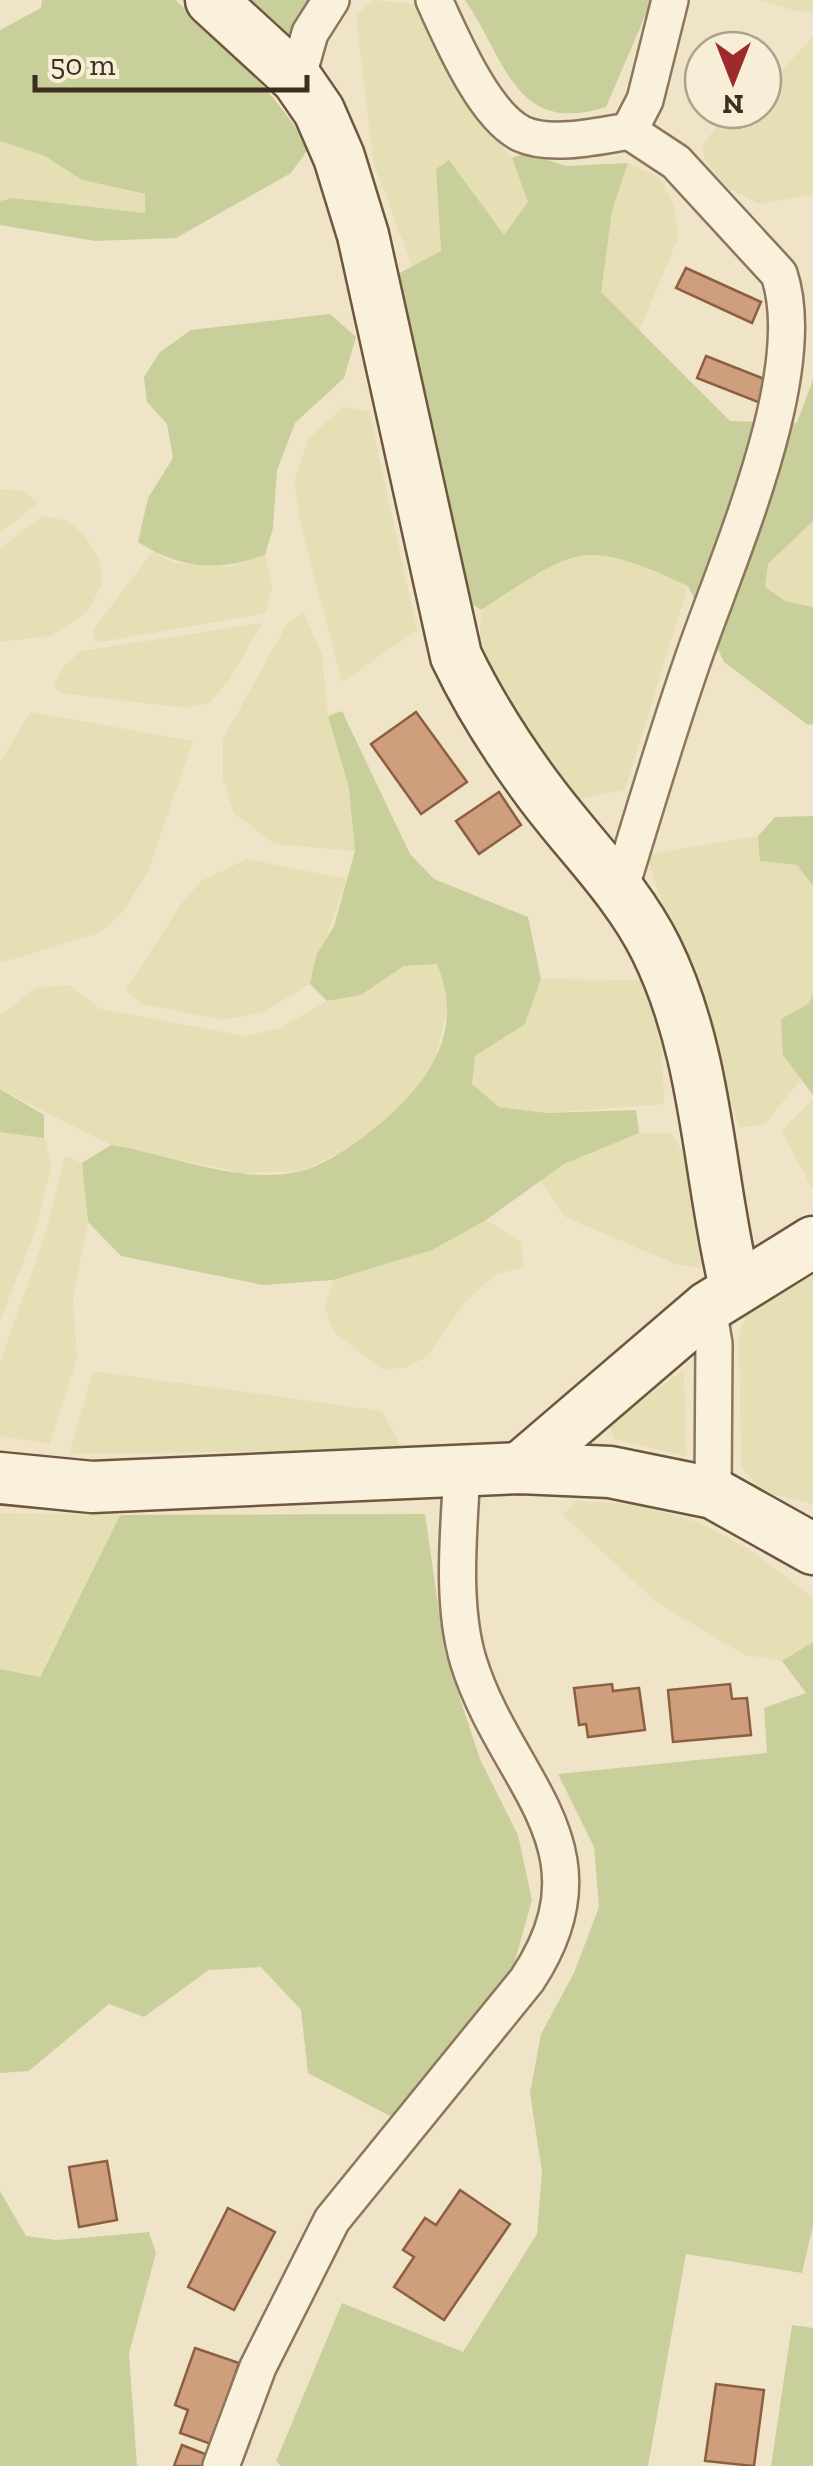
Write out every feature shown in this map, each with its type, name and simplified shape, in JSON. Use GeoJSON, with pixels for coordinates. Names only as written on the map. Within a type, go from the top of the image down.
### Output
{"type":"FeatureCollection","features":[{"type":"Feature","properties":{"kind":"street"},"geometry":{"type":"LineString","coordinates":[[211,0],[296,79],[319,112],[332,142],[364,235],[456,656],[475,696],[540,793],[620,890],[654,946],[682,1005],[696,1066],[719,1223],[722,1297],[715,1380],[713,1493]]}},
{"type":"Feature","properties":{"kind":"street"},"geometry":{"type":"LineString","coordinates":[[296,79],[310,33],[331,0]]}},
{"type":"Feature","properties":{"kind":"street"},"geometry":{"type":"LineString","coordinates":[[434,0],[486,99],[522,134],[561,139],[629,131],[676,162],[778,274],[786,291],[791,334],[778,426],[691,664],[620,890]]}},
{"type":"Feature","properties":{"kind":"street"},"geometry":{"type":"LineString","coordinates":[[629,131],[646,100],[670,0]]}},
{"type":"Feature","properties":{"kind":"street"},"geometry":{"type":"LineString","coordinates":[[520,1468],[722,1297],[813,1242]]}},
{"type":"Feature","properties":{"kind":"street"},"geometry":{"type":"LineString","coordinates":[[0,1478],[92,1487],[520,1468],[610,1472],[713,1493],[813,1549]]}},
{"type":"Feature","properties":{"kind":"street"},"geometry":{"type":"LineString","coordinates":[[221,2466],[258,2367],[332,2220],[527,1980],[549,1947],[560,1906],[562,1867],[555,1833],[482,1698],[467,1657],[461,1615],[462,1470]]}},
{"type":"Feature","properties":{"kind":"shaded area"},"geometry":{"type":"Polygon","coordinates":[[[373,0],[421,5],[479,118],[512,158],[528,202],[504,236],[449,161],[436,169],[441,251],[412,267],[373,161],[356,15],[373,0]]]}},
{"type":"Feature","properties":{"kind":"shaded area"},"geometry":{"type":"Polygon","coordinates":[[[759,0],[813,0],[813,13],[799,12],[759,0]]]}},
{"type":"Feature","properties":{"kind":"shaded area"},"geometry":{"type":"Polygon","coordinates":[[[813,36],[813,195],[759,204],[728,188],[704,160],[703,145],[714,130],[783,130],[783,70],[813,36]]]}},
{"type":"Feature","properties":{"kind":"shaded area"},"geometry":{"type":"Polygon","coordinates":[[[0,141],[45,156],[82,180],[145,195],[145,213],[14,198],[0,201],[0,141]]]}},
{"type":"Feature","properties":{"kind":"shaded area"},"geometry":{"type":"Polygon","coordinates":[[[628,163],[660,178],[674,206],[678,238],[639,331],[600,292],[612,211],[628,163]]]}},
{"type":"Feature","properties":{"kind":"shaded area"},"geometry":{"type":"Polygon","coordinates":[[[343,407],[369,411],[417,630],[342,682],[301,526],[294,482],[308,439],[343,407]]]}},
{"type":"Feature","properties":{"kind":"shaded area"},"geometry":{"type":"Polygon","coordinates":[[[0,489],[24,491],[38,503],[0,533],[0,489]]]}},
{"type":"Feature","properties":{"kind":"shaded area"},"geometry":{"type":"Polygon","coordinates":[[[43,516],[69,521],[86,538],[101,564],[101,587],[86,613],[50,636],[0,642],[0,548],[43,516]]]}},
{"type":"Feature","properties":{"kind":"shaded area"},"geometry":{"type":"Polygon","coordinates":[[[813,521],[813,607],[785,601],[765,587],[767,564],[813,521]]]}},
{"type":"Feature","properties":{"kind":"shaded area"},"geometry":{"type":"Polygon","coordinates":[[[153,551],[172,562],[230,567],[265,555],[272,588],[266,613],[95,643],[93,630],[153,551]]]}},
{"type":"Feature","properties":{"kind":"shaded area"},"geometry":{"type":"Polygon","coordinates":[[[612,553],[688,586],[625,790],[579,799],[519,718],[495,676],[480,639],[481,610],[557,559],[612,553]]]}},
{"type":"Feature","properties":{"kind":"shaded area"},"geometry":{"type":"Polygon","coordinates":[[[304,613],[322,655],[328,716],[349,788],[355,851],[274,844],[234,813],[223,779],[223,739],[287,624],[304,613]]]}},
{"type":"Feature","properties":{"kind":"shaded area"},"geometry":{"type":"Polygon","coordinates":[[[262,623],[230,679],[210,702],[187,708],[60,693],[54,685],[64,666],[81,651],[262,623]]]}},
{"type":"Feature","properties":{"kind":"shaded area"},"geometry":{"type":"Polygon","coordinates":[[[31,712],[193,741],[147,874],[122,913],[99,933],[0,963],[0,762],[31,712]]]}},
{"type":"Feature","properties":{"kind":"shaded area"},"geometry":{"type":"Polygon","coordinates":[[[758,836],[761,860],[797,865],[813,886],[813,994],[783,1055],[801,1079],[766,1123],[740,1128],[646,855],[758,836]]]}},
{"type":"Feature","properties":{"kind":"shaded area"},"geometry":{"type":"Polygon","coordinates":[[[247,859],[347,879],[310,984],[264,1012],[222,1020],[141,1004],[126,990],[181,904],[201,881],[247,859]]]}},
{"type":"Feature","properties":{"kind":"shaded area"},"geometry":{"type":"Polygon","coordinates":[[[437,964],[450,996],[435,1062],[404,1107],[345,1150],[301,1171],[242,1173],[111,1145],[0,1089],[0,1015],[36,988],[70,985],[100,1009],[246,1036],[280,1028],[327,1001],[361,995],[404,966],[437,964]]]}},
{"type":"Feature","properties":{"kind":"shaded area"},"geometry":{"type":"Polygon","coordinates":[[[541,979],[646,980],[661,1033],[664,1104],[547,1113],[499,1107],[472,1084],[475,1056],[525,1024],[541,979]]]}},
{"type":"Feature","properties":{"kind":"shaded area"},"geometry":{"type":"Polygon","coordinates":[[[813,1099],[813,1190],[782,1131],[813,1099]]]}},
{"type":"Feature","properties":{"kind":"shaded area"},"geometry":{"type":"Polygon","coordinates":[[[0,1132],[44,1138],[52,1164],[36,1229],[0,1321],[0,1132]]]}},
{"type":"Feature","properties":{"kind":"shaded area"},"geometry":{"type":"Polygon","coordinates":[[[639,1133],[671,1133],[683,1153],[701,1268],[676,1264],[565,1217],[539,1179],[564,1164],[639,1133]]]}},
{"type":"Feature","properties":{"kind":"shaded area"},"geometry":{"type":"Polygon","coordinates":[[[65,1156],[82,1163],[88,1222],[73,1298],[77,1358],[50,1444],[0,1436],[0,1363],[47,1229],[65,1156]]]}},
{"type":"Feature","properties":{"kind":"shaded area"},"geometry":{"type":"Polygon","coordinates":[[[486,1220],[521,1242],[524,1267],[495,1275],[466,1301],[428,1356],[405,1368],[382,1369],[334,1332],[325,1308],[333,1280],[432,1250],[486,1220]]]}},
{"type":"Feature","properties":{"kind":"shaded area"},"geometry":{"type":"Polygon","coordinates":[[[813,1269],[813,1504],[760,1491],[741,1465],[739,1334],[747,1313],[796,1275],[813,1269]]]}},
{"type":"Feature","properties":{"kind":"shaded area"},"geometry":{"type":"Polygon","coordinates":[[[684,1370],[686,1456],[614,1439],[609,1424],[684,1370]]]}},
{"type":"Feature","properties":{"kind":"shaded area"},"geometry":{"type":"Polygon","coordinates":[[[93,1371],[382,1411],[402,1449],[69,1454],[93,1371]]]}},
{"type":"Feature","properties":{"kind":"shaded area"},"geometry":{"type":"Polygon","coordinates":[[[576,1501],[636,1504],[700,1523],[747,1548],[813,1597],[813,1642],[782,1661],[745,1655],[702,1630],[655,1601],[563,1515],[576,1501]]]}},
{"type":"Feature","properties":{"kind":"shaded area"},"geometry":{"type":"Polygon","coordinates":[[[0,1513],[120,1515],[39,1677],[0,1669],[0,1513]]]}},
{"type":"Feature","properties":{"kind":"green space"},"geometry":{"type":"Polygon","coordinates":[[[42,0],[175,0],[248,69],[309,148],[291,173],[176,238],[95,241],[0,225],[0,201],[13,198],[145,213],[145,194],[82,180],[45,156],[0,141],[0,30],[41,8],[42,0]]]}},
{"type":"Feature","properties":{"kind":"green space"},"geometry":{"type":"Polygon","coordinates":[[[243,0],[310,0],[288,38],[243,0]]]}},
{"type":"Feature","properties":{"kind":"green space"},"geometry":{"type":"Polygon","coordinates":[[[465,0],[652,0],[606,107],[575,113],[551,111],[516,86],[465,0]]]}},
{"type":"Feature","properties":{"kind":"green space"},"geometry":{"type":"Polygon","coordinates":[[[525,153],[566,166],[628,163],[612,211],[601,292],[730,421],[797,423],[813,379],[813,521],[768,564],[765,587],[785,601],[813,607],[813,724],[808,725],[724,662],[688,586],[652,570],[600,555],[580,556],[539,573],[481,610],[460,596],[396,275],[441,251],[436,169],[449,160],[504,235],[528,202],[512,158],[525,153]]]}},
{"type":"Feature","properties":{"kind":"green space"},"geometry":{"type":"Polygon","coordinates":[[[330,314],[356,337],[344,378],[295,423],[277,470],[273,528],[265,555],[230,564],[199,565],[169,558],[138,542],[148,498],[173,458],[167,424],[147,402],[144,377],[160,352],[191,330],[330,314]]]}},
{"type":"Feature","properties":{"kind":"green space"},"geometry":{"type":"Polygon","coordinates":[[[342,711],[410,854],[434,879],[528,917],[541,979],[525,1024],[475,1056],[472,1084],[499,1107],[547,1113],[636,1110],[639,1133],[564,1164],[486,1220],[432,1250],[333,1280],[263,1285],[121,1256],[88,1222],[82,1163],[111,1145],[254,1175],[309,1169],[355,1143],[402,1103],[433,1063],[442,1041],[447,1017],[437,964],[404,966],[361,995],[327,1001],[310,984],[316,956],[334,926],[355,851],[349,788],[328,716],[342,711]]]}},
{"type":"Feature","properties":{"kind":"green space"},"geometry":{"type":"Polygon","coordinates":[[[813,816],[813,886],[797,865],[760,861],[758,836],[775,817],[813,816]]]}},
{"type":"Feature","properties":{"kind":"green space"},"geometry":{"type":"Polygon","coordinates":[[[813,994],[813,1095],[783,1055],[781,1019],[808,1004],[813,994]]]}},
{"type":"Feature","properties":{"kind":"green space"},"geometry":{"type":"Polygon","coordinates":[[[0,1089],[44,1115],[44,1138],[0,1132],[0,1089]]]}},
{"type":"Feature","properties":{"kind":"green space"},"geometry":{"type":"Polygon","coordinates":[[[425,1514],[445,1653],[480,1759],[518,1835],[532,1900],[513,1968],[392,2117],[308,2073],[301,2010],[261,1967],[209,1970],[144,2017],[109,2004],[29,2071],[0,2073],[0,1669],[40,1677],[120,1515],[425,1514]]]}},
{"type":"Feature","properties":{"kind":"green space"},"geometry":{"type":"Polygon","coordinates":[[[813,1642],[813,2226],[802,2273],[686,2254],[648,2466],[281,2466],[276,2461],[342,2303],[463,2352],[537,2234],[542,2172],[530,2093],[541,2034],[574,1973],[599,1907],[594,1847],[558,1774],[767,1753],[764,1708],[806,1693],[782,1661],[813,1642]]]}},
{"type":"Feature","properties":{"kind":"green space"},"geometry":{"type":"Polygon","coordinates":[[[0,2191],[26,2236],[57,2240],[149,2232],[156,2253],[129,2353],[137,2466],[0,2466],[0,2191]]]}},
{"type":"Feature","properties":{"kind":"green space"},"geometry":{"type":"Polygon","coordinates":[[[792,2325],[813,2328],[813,2466],[771,2466],[792,2325]]]}},
{"type":"Feature","properties":{"kind":"building"},"geometry":{"type":"Polygon","coordinates":[[[686,268],[761,302],[752,323],[676,288],[686,268]]]}},
{"type":"Feature","properties":{"kind":"building"},"geometry":{"type":"Polygon","coordinates":[[[706,356],[772,382],[763,404],[697,378],[706,356]]]}},
{"type":"Feature","properties":{"kind":"building"},"geometry":{"type":"Polygon","coordinates":[[[416,712],[467,782],[421,814],[371,744],[416,712]]]}},
{"type":"Feature","properties":{"kind":"building"},"geometry":{"type":"Polygon","coordinates":[[[499,792],[521,825],[479,854],[456,821],[499,792]]]}},
{"type":"Feature","properties":{"kind":"building"},"geometry":{"type":"Polygon","coordinates":[[[612,1684],[613,1691],[639,1688],[645,1730],[588,1737],[586,1724],[579,1725],[574,1688],[612,1684]]]}},
{"type":"Feature","properties":{"kind":"building"},"geometry":{"type":"Polygon","coordinates":[[[730,1684],[732,1699],[747,1698],[751,1735],[673,1742],[668,1690],[730,1684]]]}},
{"type":"Feature","properties":{"kind":"building"},"geometry":{"type":"Polygon","coordinates":[[[107,2161],[117,2220],[79,2227],[69,2167],[107,2161]]]}},
{"type":"Feature","properties":{"kind":"building"},"geometry":{"type":"Polygon","coordinates":[[[460,2190],[510,2224],[444,2320],[394,2287],[414,2257],[403,2250],[425,2218],[436,2225],[460,2190]]]}},
{"type":"Feature","properties":{"kind":"building"},"geometry":{"type":"Polygon","coordinates":[[[228,2208],[275,2232],[234,2310],[188,2287],[228,2208]]]}},
{"type":"Feature","properties":{"kind":"building"},"geometry":{"type":"Polygon","coordinates":[[[195,2348],[239,2363],[211,2444],[180,2433],[188,2410],[175,2405],[195,2348]]]}},
{"type":"Feature","properties":{"kind":"building"},"geometry":{"type":"Polygon","coordinates":[[[716,2384],[764,2390],[754,2466],[705,2461],[716,2384]]]}},
{"type":"Feature","properties":{"kind":"building"},"geometry":{"type":"Polygon","coordinates":[[[182,2445],[210,2456],[206,2466],[174,2466],[182,2445]]]}}]}
